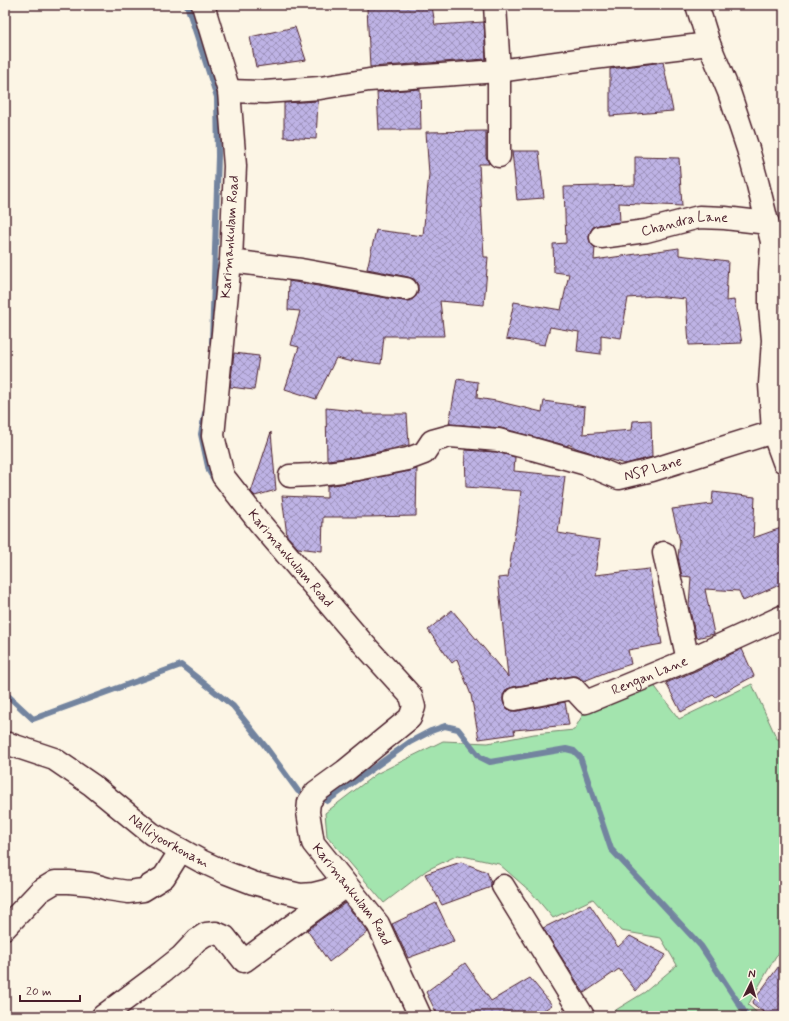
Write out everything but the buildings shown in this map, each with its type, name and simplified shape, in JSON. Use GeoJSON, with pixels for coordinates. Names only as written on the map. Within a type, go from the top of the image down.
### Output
{"type":"FeatureCollection","features":[{"type":"Feature","properties":{"kind":"street","name":"Karimankulam Road"},"geometry":{"type":"LineString","coordinates":[[204,5],[230,91],[235,166],[231,262],[221,346],[213,436],[224,476],[259,522],[360,640],[411,696],[414,707],[410,718],[316,792],[309,802],[308,812],[313,843],[378,924],[420,1016]]}},
{"type":"Feature","properties":{"kind":"street"},"geometry":{"type":"LineString","coordinates":[[495,5],[499,71],[499,156]]}},
{"type":"Feature","properties":{"kind":"street"},"geometry":{"type":"LineString","coordinates":[[697,5],[709,44],[732,99],[748,149],[772,242],[770,307],[773,340],[770,384],[773,432],[784,462]]}},
{"type":"Feature","properties":{"kind":"street"},"geometry":{"type":"LineString","coordinates":[[230,91],[265,92],[320,88],[369,80],[499,71],[709,44]]}},
{"type":"Feature","properties":{"kind":"street","name":"Chandra Lane"},"geometry":{"type":"LineString","coordinates":[[601,237],[646,231],[700,217],[768,222]]}},
{"type":"Feature","properties":{"kind":"street"},"geometry":{"type":"LineString","coordinates":[[231,262],[301,270],[406,289]]}},
{"type":"Feature","properties":{"kind":"street","name":"NSP Lane"},"geometry":{"type":"LineString","coordinates":[[290,476],[358,469],[408,459],[424,453],[432,441],[450,436],[498,440],[586,464],[618,478],[652,470],[773,432]]}},
{"type":"Feature","properties":{"kind":"street"},"geometry":{"type":"LineString","coordinates":[[664,553],[688,660]]}},
{"type":"Feature","properties":{"kind":"street","name":"Rengan Lane"},"geometry":{"type":"LineString","coordinates":[[515,700],[573,688],[586,702],[688,660],[784,616]]}},
{"type":"Feature","properties":{"kind":"street","name":"Nalliyoorkonam"},"geometry":{"type":"LineString","coordinates":[[5,744],[54,759],[92,785],[152,834],[220,870],[240,878],[300,895],[326,891],[336,886],[348,886]]}},
{"type":"Feature","properties":{"kind":"street"},"geometry":{"type":"LineString","coordinates":[[5,928],[40,891],[55,882],[91,884],[108,889],[128,892],[143,890],[164,877],[181,850]]}},
{"type":"Feature","properties":{"kind":"street"},"geometry":{"type":"LineString","coordinates":[[103,1016],[181,957],[197,940],[206,934],[216,933],[226,937],[244,961],[348,886]]}},
{"type":"Feature","properties":{"kind":"street"},"geometry":{"type":"LineString","coordinates":[[503,886],[583,1016]]}},
{"type":"Feature","properties":{"kind":"green space"},"geometry":{"type":"Polygon","coordinates":[[[653,684],[679,719],[752,684],[777,739],[784,739],[784,948],[776,956],[748,1005],[761,1016],[606,1016],[645,992],[677,965],[661,938],[621,931],[593,899],[553,918],[531,892],[499,864],[458,855],[427,870],[384,903],[327,836],[325,813],[376,774],[443,741],[488,743],[534,734],[574,730],[586,709],[653,684]]]}},
{"type":"Feature","properties":{"kind":"waterway"},"geometry":{"type":"LineString","coordinates":[[187,5],[217,97],[218,156],[212,342]]}},
{"type":"Feature","properties":{"kind":"waterway"},"geometry":{"type":"LineString","coordinates":[[205,413],[201,434],[209,471],[215,481]]}},
{"type":"Feature","properties":{"kind":"waterway"},"geometry":{"type":"LineString","coordinates":[[5,693],[33,719],[181,665],[233,706],[298,791]]}},
{"type":"Feature","properties":{"kind":"waterway"},"geometry":{"type":"LineString","coordinates":[[327,801],[410,742],[431,731],[445,726],[458,729],[480,757],[490,762],[566,749],[574,751],[580,757],[611,849],[701,946],[747,1016]]}}]}
